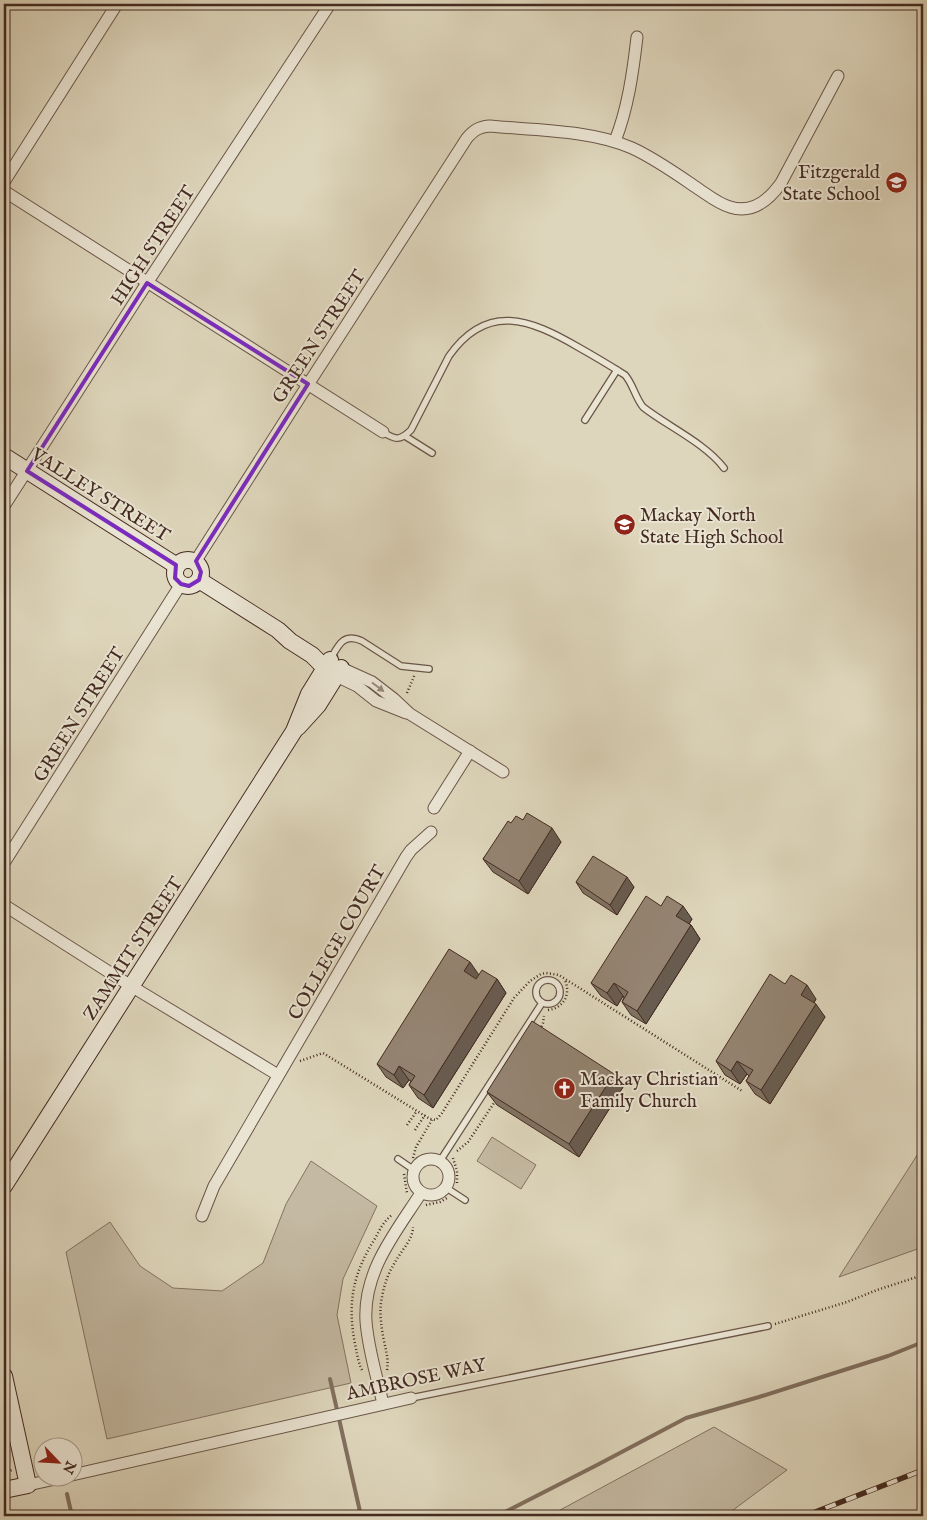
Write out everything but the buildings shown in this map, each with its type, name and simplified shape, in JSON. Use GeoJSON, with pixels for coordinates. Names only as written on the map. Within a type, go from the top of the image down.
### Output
{"type":"FeatureCollection","features":[{"type":"Feature","properties":{"kind":"street"},"geometry":{"type":"LineString","coordinates":[[4,182],[118,4]]}},
{"type":"Feature","properties":{"kind":"street","name":"HIGH STREET"},"geometry":{"type":"LineString","coordinates":[[4,506],[147,283],[330,4]]}},
{"type":"Feature","properties":{"kind":"street"},"geometry":{"type":"LineString","coordinates":[[637,37],[632,78],[622,123],[615,141],[634,148],[730,208],[746,209],[762,203],[777,189],[838,76]]}},
{"type":"Feature","properties":{"kind":"street","name":"GREEN STREET"},"geometry":{"type":"LineString","coordinates":[[195,562],[308,384],[473,131],[480,127],[489,126],[584,134],[615,141]]}},
{"type":"Feature","properties":{"kind":"street"},"geometry":{"type":"LineString","coordinates":[[4,191],[383,432]]}},
{"type":"Feature","properties":{"kind":"street","name":"VALLEY STREET"},"geometry":{"type":"LineString","coordinates":[[4,456],[177,566]]}},
{"type":"Feature","properties":{"kind":"street"},"geometry":{"type":"LineString","coordinates":[[191,560],[195,562],[201,572],[199,580],[188,586],[181,584],[175,574],[177,566],[183,561],[191,560]]}},
{"type":"Feature","properties":{"kind":"street"},"geometry":{"type":"LineString","coordinates":[[199,580],[278,630],[316,646],[333,668],[376,701],[410,714],[503,772]]}},
{"type":"Feature","properties":{"kind":"street","name":"GREEN STREET"},"geometry":{"type":"LineString","coordinates":[[4,863],[181,584]]}},
{"type":"Feature","properties":{"kind":"street","name":"ZAMMIT STREET"},"geometry":{"type":"LineString","coordinates":[[4,1186],[294,730],[315,710],[333,668]]}},
{"type":"Feature","properties":{"kind":"street"},"geometry":{"type":"LineString","coordinates":[[434,808],[470,751]]}},
{"type":"Feature","properties":{"kind":"street","name":"COLLEGE COURT"},"geometry":{"type":"LineString","coordinates":[[202,1216],[214,1186],[406,858],[411,850],[432,832]]}},
{"type":"Feature","properties":{"kind":"street"},"geometry":{"type":"LineString","coordinates":[[4,905],[131,986],[278,1075]]}},
{"type":"Feature","properties":{"kind":"street"},"geometry":{"type":"LineString","coordinates":[[427,1159],[435,1159],[445,1166],[448,1172],[449,1190],[434,1195],[421,1192],[416,1188],[414,1182],[414,1170],[427,1159]]}},
{"type":"Feature","properties":{"kind":"street"},"geometry":{"type":"LineString","coordinates":[[384,1404],[366,1323],[367,1294],[377,1263],[421,1192]]}},
{"type":"Feature","properties":{"kind":"street"},"geometry":{"type":"LineString","coordinates":[[4,1376],[28,1485]]}},
{"type":"Feature","properties":{"kind":"street","name":"AMBROSE WAY"},"geometry":{"type":"LineString","coordinates":[[82,1473],[411,1398]]}},
{"type":"Feature","properties":{"kind":"street"},"geometry":{"type":"LineString","coordinates":[[4,1490],[32,1484]]}},
{"type":"Feature","properties":{"kind":"lane"},"geometry":{"type":"LineString","coordinates":[[383,432],[394,438],[399,438],[405,436],[411,430],[445,363],[456,346],[478,329],[494,322],[522,321],[557,334],[625,375],[643,407],[690,439],[719,461],[724,468]]}},
{"type":"Feature","properties":{"kind":"lane"},"geometry":{"type":"LineString","coordinates":[[586,420],[617,370]]}},
{"type":"Feature","properties":{"kind":"lane"},"geometry":{"type":"LineString","coordinates":[[405,436],[432,452]]}},
{"type":"Feature","properties":{"kind":"lane"},"geometry":{"type":"LineString","coordinates":[[333,668],[342,641],[355,638],[398,665],[429,670]]}},
{"type":"Feature","properties":{"kind":"lane"},"geometry":{"type":"LineString","coordinates":[[545,980],[556,982],[560,988],[560,996],[556,1002],[542,1003],[536,994],[539,983],[545,980]]}},
{"type":"Feature","properties":{"kind":"lane"},"geometry":{"type":"LineString","coordinates":[[440,1162],[542,1003]]}},
{"type":"Feature","properties":{"kind":"lane"},"geometry":{"type":"LineString","coordinates":[[398,1159],[414,1170]]}},
{"type":"Feature","properties":{"kind":"lane"},"geometry":{"type":"LineString","coordinates":[[449,1190],[465,1200]]}},
{"type":"Feature","properties":{"kind":"lane","name":"AMBROSE WAY"},"geometry":{"type":"LineString","coordinates":[[411,1398],[768,1326]]}},
{"type":"Feature","properties":{"kind":"path"},"geometry":{"type":"LineString","coordinates":[[407,693],[413,682],[416,668]]}},
{"type":"Feature","properties":{"kind":"path"},"geometry":{"type":"LineString","coordinates":[[538,1033],[544,1022],[545,1013],[548,1010],[558,1008],[565,1000],[568,990],[564,978]]}},
{"type":"Feature","properties":{"kind":"path"},"geometry":{"type":"LineString","coordinates":[[423,1208],[446,1199],[449,1190],[457,1183],[458,1177],[452,1159],[453,1156],[468,1142],[498,1095]]}},
{"type":"Feature","properties":{"kind":"path"},"geometry":{"type":"LineString","coordinates":[[407,1125],[416,1111]]}},
{"type":"Feature","properties":{"kind":"path"},"geometry":{"type":"LineString","coordinates":[[415,1130],[425,1116]]}},
{"type":"Feature","properties":{"kind":"path"},"geometry":{"type":"LineString","coordinates":[[386,1374],[388,1360],[380,1320],[382,1298],[386,1279],[412,1234],[414,1223]]}},
{"type":"Feature","properties":{"kind":"path"},"geometry":{"type":"LineString","coordinates":[[768,1326],[847,1302],[923,1274]]}},
{"type":"Feature","properties":{"kind":"highlighted area"},"geometry":{"type":"Polygon","coordinates":[[[147,283],[308,384],[196,561],[201,572],[199,580],[189,586],[181,584],[175,578],[176,565],[27,471],[147,283]]]}},
{"type":"Feature","properties":{"kind":"shaded area"},"geometry":{"type":"Polygon","coordinates":[[[492,1137],[536,1165],[521,1189],[477,1161],[492,1137]]]}},
{"type":"Feature","properties":{"kind":"shaded area"},"geometry":{"type":"Polygon","coordinates":[[[923,1146],[923,1247],[839,1277],[923,1146]]]}},
{"type":"Feature","properties":{"kind":"shaded area"},"geometry":{"type":"Polygon","coordinates":[[[311,1161],[377,1206],[343,1279],[337,1315],[351,1383],[107,1439],[66,1252],[110,1222],[140,1266],[173,1288],[222,1291],[263,1263],[286,1204],[311,1161]]]}},
{"type":"Feature","properties":{"kind":"shaded area"},"geometry":{"type":"Polygon","coordinates":[[[714,1427],[787,1470],[725,1516],[549,1516],[714,1427]]]}},
{"type":"Feature","properties":{"kind":"waterway"},"geometry":{"type":"LineString","coordinates":[[500,1516],[686,1418],[888,1356],[923,1342]]}},
{"type":"Feature","properties":{"kind":"waterway"},"geometry":{"type":"LineString","coordinates":[[330,1379],[361,1516]]}},
{"type":"Feature","properties":{"kind":"waterway"},"geometry":{"type":"LineString","coordinates":[[67,1494],[72,1516]]}},
{"type":"Feature","properties":{"kind":"railway"},"geometry":{"type":"LineString","coordinates":[[805,1516],[923,1470]]}},
{"type":"Feature","properties":{"kind":"place","name":"Fitzgerald State School"},"geometry":{"type":"Point","coordinates":[896,182]}},
{"type":"Feature","properties":{"kind":"place","name":"Mackay North State High School"},"geometry":{"type":"Point","coordinates":[624,525]}},
{"type":"Feature","properties":{"kind":"place","name":"Mackay Christian Family Church"},"geometry":{"type":"Point","coordinates":[564,1089]}}]}
